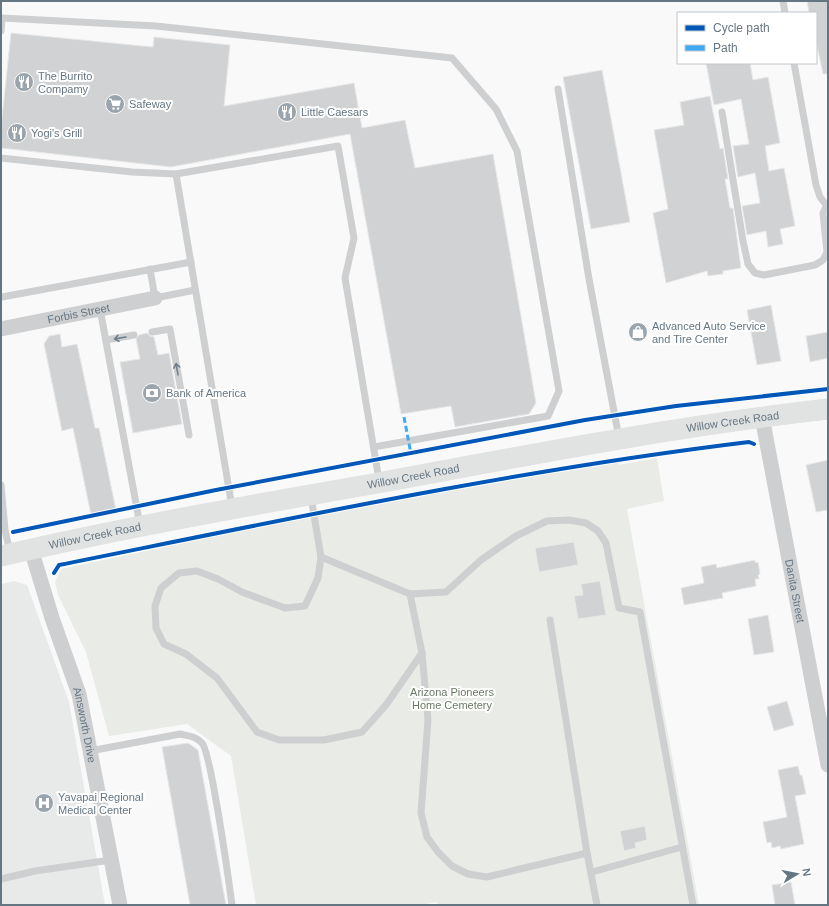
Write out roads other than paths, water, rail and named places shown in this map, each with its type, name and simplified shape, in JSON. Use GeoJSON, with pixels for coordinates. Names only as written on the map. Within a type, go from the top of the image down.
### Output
{"type":"FeatureCollection","features":[{"type":"Feature","properties":{"kind":"main road","name":"Willow Creek Road"},"geometry":{"type":"LineString","coordinates":[[6,555],[140,526],[619,439],[762,417],[828,409]]}},
{"type":"Feature","properties":{"kind":"street","name":"Forbis Street"},"geometry":{"type":"LineString","coordinates":[[1,329],[155,298]]}},
{"type":"Feature","properties":{"kind":"street","name":"Danita Street"},"geometry":{"type":"LineString","coordinates":[[762,417],[828,765]]}},
{"type":"Feature","properties":{"kind":"street","name":"Ainsworth Drive"},"geometry":{"type":"LineString","coordinates":[[31,549],[52,618],[79,694],[120,905]]}},
{"type":"Feature","properties":{"kind":"lane"},"geometry":{"type":"LineString","coordinates":[[783,1],[785,12]]}},
{"type":"Feature","properties":{"kind":"lane"},"geometry":{"type":"LineString","coordinates":[[1,31],[2,18],[156,26],[452,58],[496,109],[517,151],[559,391],[548,416],[374,447]]}},
{"type":"Feature","properties":{"kind":"lane"},"geometry":{"type":"LineString","coordinates":[[722,112],[748,264],[755,273],[764,275],[815,265],[822,260],[827,252],[823,213],[827,207],[816,185],[794,64]]}},
{"type":"Feature","properties":{"kind":"lane"},"geometry":{"type":"LineString","coordinates":[[558,89],[589,279],[619,439]]}},
{"type":"Feature","properties":{"kind":"lane"},"geometry":{"type":"LineString","coordinates":[[1,158],[132,172],[176,174],[338,146],[354,238],[345,278],[380,482]]}},
{"type":"Feature","properties":{"kind":"lane"},"geometry":{"type":"LineString","coordinates":[[176,174],[232,509]]}},
{"type":"Feature","properties":{"kind":"lane"},"geometry":{"type":"LineString","coordinates":[[2,297],[191,262]]}},
{"type":"Feature","properties":{"kind":"lane"},"geometry":{"type":"LineString","coordinates":[[150,269],[155,298],[195,290]]}},
{"type":"Feature","properties":{"kind":"lane"},"geometry":{"type":"LineString","coordinates":[[100,309],[140,526]]}},
{"type":"Feature","properties":{"kind":"lane"},"geometry":{"type":"LineString","coordinates":[[152,332],[170,329],[189,435]]}},
{"type":"Feature","properties":{"kind":"lane"},"geometry":{"type":"LineString","coordinates":[[106,340],[134,335]]}},
{"type":"Feature","properties":{"kind":"lane"},"geometry":{"type":"LineString","coordinates":[[1,485],[6,555]]}},
{"type":"Feature","properties":{"kind":"lane"},"geometry":{"type":"LineString","coordinates":[[311,495],[321,558],[318,578],[305,606],[285,608],[242,592],[218,579],[197,571],[179,573],[161,588],[155,606],[156,628],[164,644],[186,654],[217,678],[258,732],[279,740],[324,740],[362,732],[386,705],[422,653]]}},
{"type":"Feature","properties":{"kind":"lane"},"geometry":{"type":"LineString","coordinates":[[321,558],[410,594],[446,592],[481,560],[516,536],[547,521],[569,520],[586,523],[598,531],[606,543],[618,608],[640,612],[693,905]]}},
{"type":"Feature","properties":{"kind":"lane"},"geometry":{"type":"LineString","coordinates":[[410,594],[422,653],[428,720],[421,813],[427,837],[438,852],[452,866],[468,874],[487,877],[587,854]]}},
{"type":"Feature","properties":{"kind":"lane"},"geometry":{"type":"LineString","coordinates":[[550,620],[587,854],[592,872],[597,905]]}},
{"type":"Feature","properties":{"kind":"lane"},"geometry":{"type":"LineString","coordinates":[[90,751],[180,734],[194,737],[203,744],[210,770],[232,905]]}},
{"type":"Feature","properties":{"kind":"lane"},"geometry":{"type":"LineString","coordinates":[[592,872],[682,848]]}},
{"type":"Feature","properties":{"kind":"lane"},"geometry":{"type":"LineString","coordinates":[[1,879],[35,871],[111,860]]}},
{"type":"Feature","properties":{"kind":"place","name":"The Burrito Compamy"},"geometry":{"type":"Point","coordinates":[24,82]}},
{"type":"Feature","properties":{"kind":"place","name":"Safeway"},"geometry":{"type":"Point","coordinates":[115,104]}},
{"type":"Feature","properties":{"kind":"place","name":"Little Caesars"},"geometry":{"type":"Point","coordinates":[287,112]}},
{"type":"Feature","properties":{"kind":"place","name":"Yogi's Grill"},"geometry":{"type":"Point","coordinates":[17,133]}},
{"type":"Feature","properties":{"kind":"place","name":"Advanced Auto Service and Tire Center"},"geometry":{"type":"Point","coordinates":[638,332]}},
{"type":"Feature","properties":{"kind":"place","name":"Bank of America"},"geometry":{"type":"Point","coordinates":[152,393]}},
{"type":"Feature","properties":{"kind":"place","name":"Yavapai Regional Medical Center"},"geometry":{"type":"Point","coordinates":[44,803]}},
{"type":"Feature","properties":{"kind":"park label","name":"Arizona Pioneers Home Cemetery"},"geometry":{"type":"Point","coordinates":[452,698]}}]}
